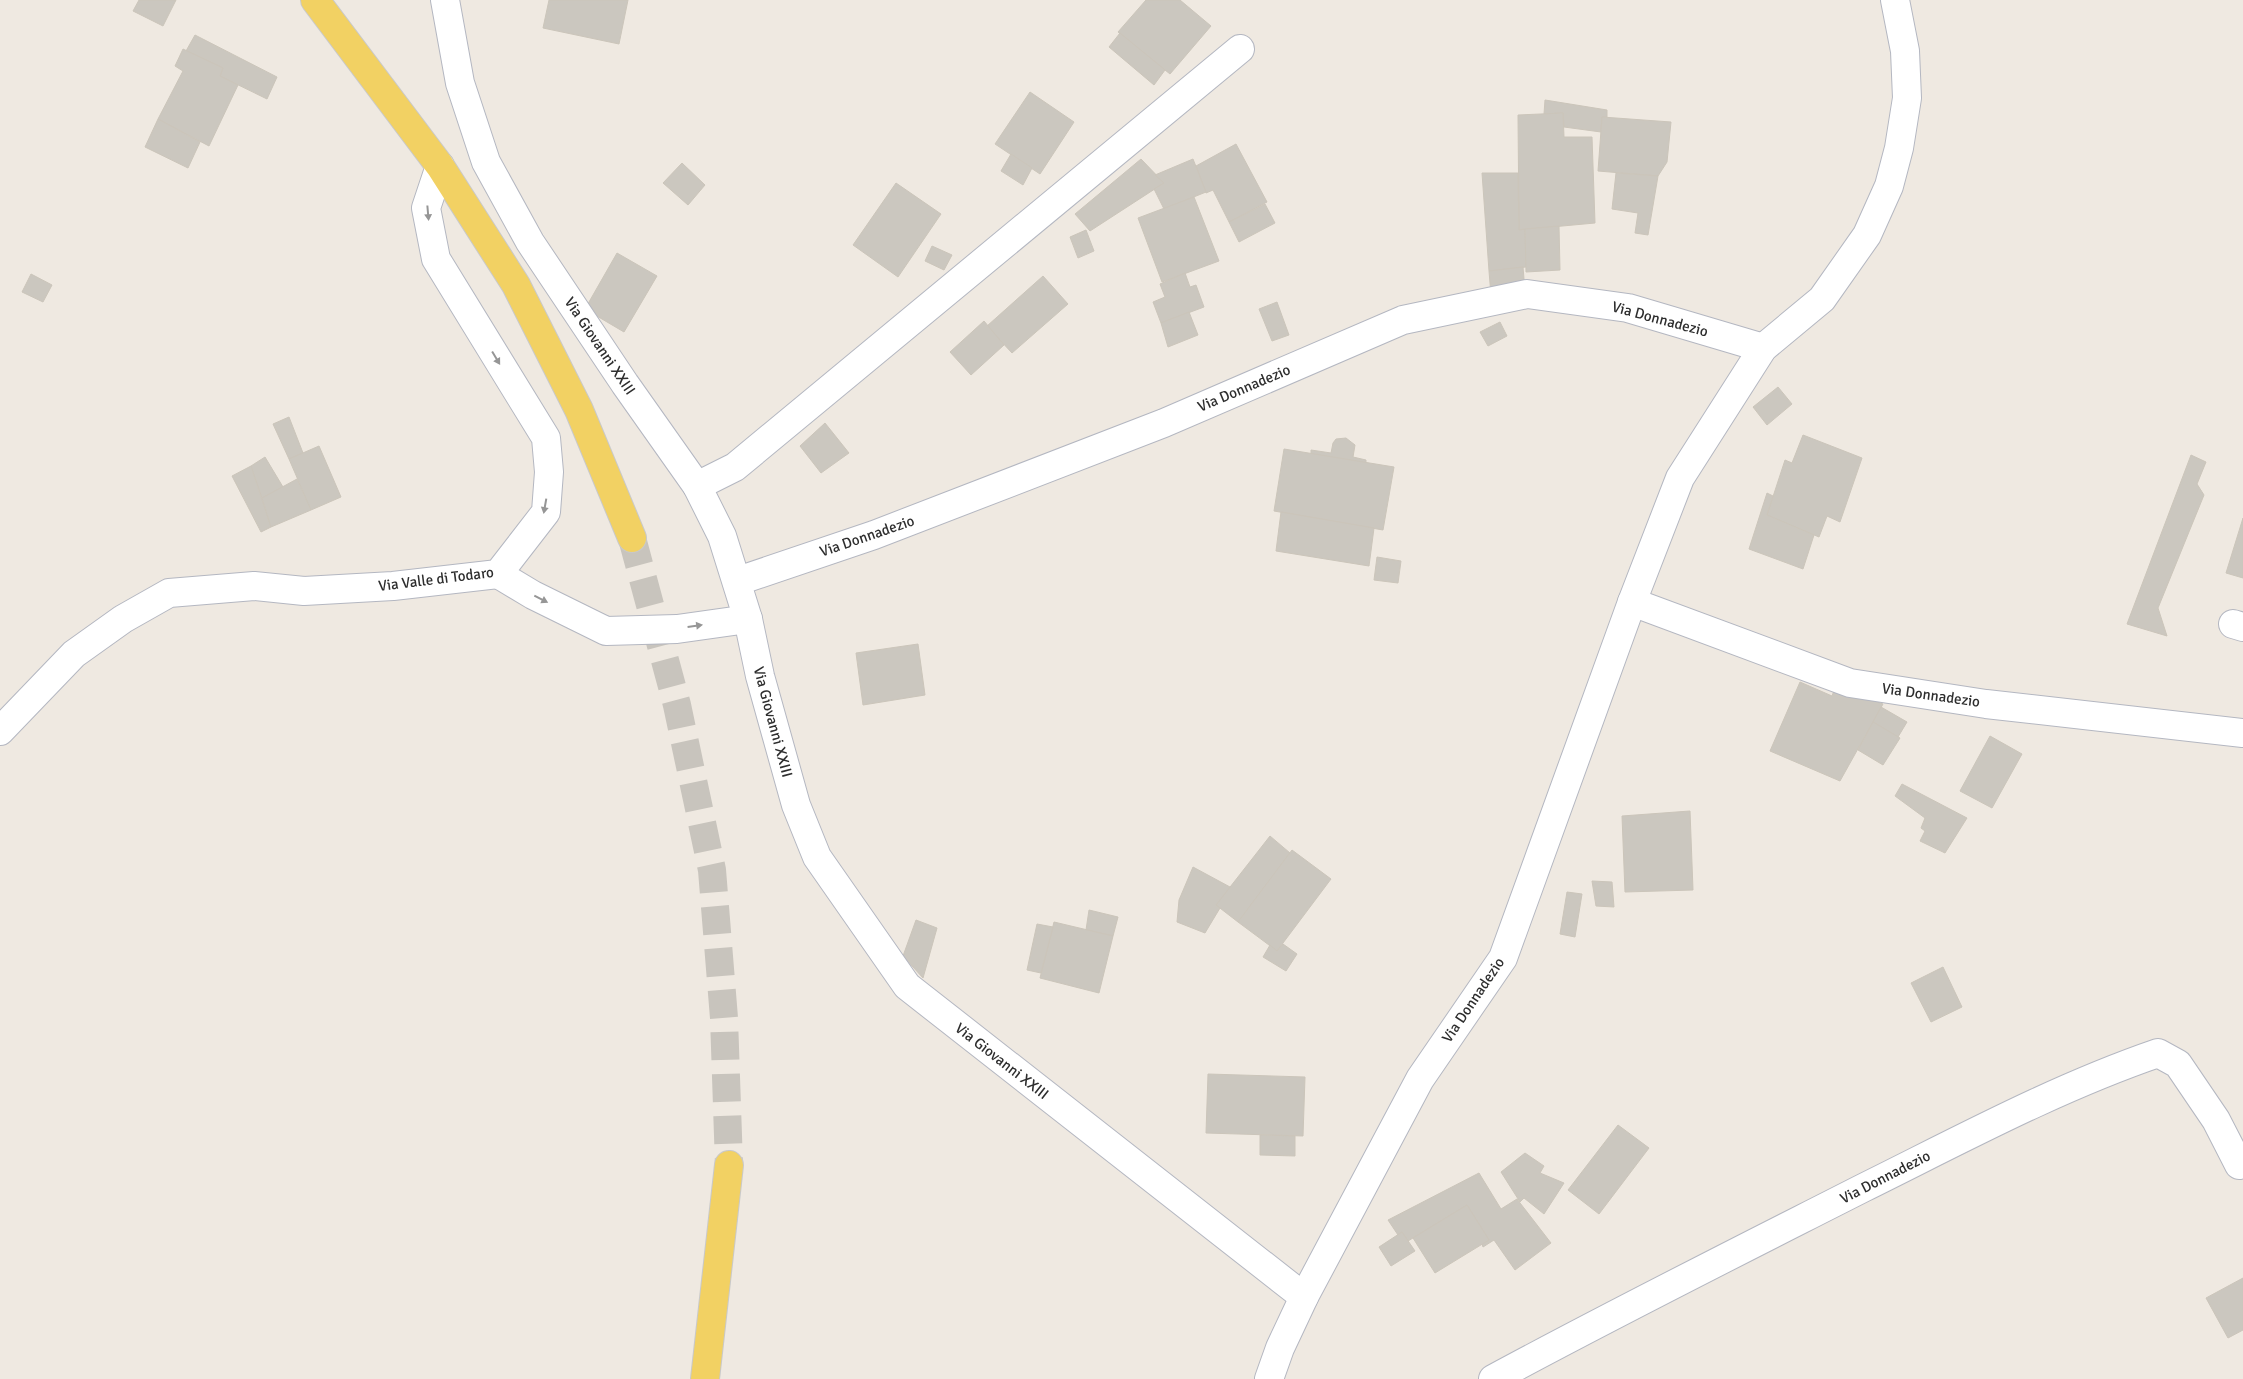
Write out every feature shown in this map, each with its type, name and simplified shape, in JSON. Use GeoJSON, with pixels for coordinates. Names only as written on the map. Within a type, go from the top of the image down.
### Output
{"type":"FeatureCollection","features":[{"type":"Feature","properties":{"kind":"main road"},"geometry":{"type":"LineString","coordinates":[[315,0],[440,166],[516,285],[579,410],[632,538]]}},
{"type":"Feature","properties":{"kind":"main road"},"geometry":{"type":"LineString","coordinates":[[705,1379],[729,1165]]}},
{"type":"Feature","properties":{"kind":"street","name":"Via Giovanni XXIII"},"geometry":{"type":"LineString","coordinates":[[445,0],[460,83],[486,162],[530,242],[625,384],[697,486],[722,536],[738,581],[760,676],[796,805],[817,857],[908,986],[1304,1297]]}},
{"type":"Feature","properties":{"kind":"street","name":"Via Donnadezio"},"geometry":{"type":"LineString","coordinates":[[1269,1379],[1280,1348],[1304,1297],[1420,1079],[1503,958],[1632,602],[1680,478],[1763,348],[1822,299],[1867,235],[1889,186],[1899,148],[1907,98],[1905,51],[1895,0]]}},
{"type":"Feature","properties":{"kind":"street"},"geometry":{"type":"LineString","coordinates":[[697,486],[735,467],[1240,49]]}},
{"type":"Feature","properties":{"kind":"street","name":"Via Valle di Todaro"},"geometry":{"type":"LineString","coordinates":[[0,731],[74,654],[123,619],[169,593],[254,586],[304,591],[498,574],[546,512],[549,472],[546,438],[436,259],[426,208],[440,166]]}},
{"type":"Feature","properties":{"kind":"street","name":"Via Donnadezio"},"geometry":{"type":"LineString","coordinates":[[738,581],[874,535],[1164,423],[1403,320],[1527,294],[1628,308],[1763,348]]}},
{"type":"Feature","properties":{"kind":"street"},"geometry":{"type":"LineString","coordinates":[[498,574],[533,595],[606,631],[677,629],[748,619]]}},
{"type":"Feature","properties":{"kind":"street","name":"Via Donnadezio"},"geometry":{"type":"LineString","coordinates":[[1632,602],[1850,684],[1986,704],[2243,733]]}},
{"type":"Feature","properties":{"kind":"street","name":"Via Donnadezio"},"geometry":{"type":"LineString","coordinates":[[1493,1379],[1620,1311],[1981,1129],[2104,1071],[2158,1052],[2178,1064],[2216,1120],[2238,1165]]}},
{"type":"Feature","properties":{"kind":"building"},"geometry":{"type":"Polygon","coordinates":[[[139,0],[176,0],[163,26],[133,11],[139,0]]]}},
{"type":"Feature","properties":{"kind":"building"},"geometry":{"type":"Polygon","coordinates":[[[549,0],[628,0],[619,44],[543,28],[549,0]]]}},
{"type":"Feature","properties":{"kind":"building"},"geometry":{"type":"Polygon","coordinates":[[[1146,0],[1180,0],[1211,26],[1170,74],[1118,32],[1146,0]]]}},
{"type":"Feature","properties":{"kind":"building"},"geometry":{"type":"Polygon","coordinates":[[[1120,33],[1165,70],[1154,85],[1109,47],[1120,33]]]}},
{"type":"Feature","properties":{"kind":"building"},"geometry":{"type":"Polygon","coordinates":[[[195,35],[277,77],[267,99],[220,76],[223,68],[186,51],[195,35]]]}},
{"type":"Feature","properties":{"kind":"building"},"geometry":{"type":"Polygon","coordinates":[[[183,49],[223,68],[220,76],[238,85],[209,146],[158,119],[183,71],[175,66],[183,49]]]}},
{"type":"Feature","properties":{"kind":"building"},"geometry":{"type":"Polygon","coordinates":[[[1030,92],[1074,122],[1040,174],[995,144],[1030,92]]]}},
{"type":"Feature","properties":{"kind":"building"},"geometry":{"type":"Polygon","coordinates":[[[1545,100],[1607,110],[1607,117],[1602,117],[1601,132],[1564,127],[1563,113],[1544,114],[1545,100]]]}},
{"type":"Feature","properties":{"kind":"building"},"geometry":{"type":"Polygon","coordinates":[[[1563,113],[1564,137],[1592,137],[1595,223],[1519,230],[1518,115],[1563,113]]]}},
{"type":"Feature","properties":{"kind":"building"},"geometry":{"type":"Polygon","coordinates":[[[1602,117],[1671,122],[1667,162],[1658,176],[1598,171],[1602,117]]]}},
{"type":"Feature","properties":{"kind":"building"},"geometry":{"type":"Polygon","coordinates":[[[158,119],[200,142],[188,168],[145,147],[158,119]]]}},
{"type":"Feature","properties":{"kind":"building"},"geometry":{"type":"Polygon","coordinates":[[[1236,144],[1267,202],[1229,222],[1213,190],[1206,193],[1196,166],[1236,144]]]}},
{"type":"Feature","properties":{"kind":"building"},"geometry":{"type":"Polygon","coordinates":[[[1011,154],[1032,168],[1023,185],[1001,171],[1011,154]]]}},
{"type":"Feature","properties":{"kind":"building"},"geometry":{"type":"Polygon","coordinates":[[[1141,159],[1164,183],[1090,231],[1075,214],[1141,159]]]}},
{"type":"Feature","properties":{"kind":"building"},"geometry":{"type":"Polygon","coordinates":[[[1193,159],[1206,192],[1164,209],[1154,189],[1164,183],[1155,175],[1193,159]]]}},
{"type":"Feature","properties":{"kind":"building"},"geometry":{"type":"Polygon","coordinates":[[[682,163],[705,185],[688,205],[663,183],[682,163]]]}},
{"type":"Feature","properties":{"kind":"building"},"geometry":{"type":"Polygon","coordinates":[[[1482,173],[1518,173],[1519,230],[1525,229],[1526,267],[1489,271],[1482,173]]]}},
{"type":"Feature","properties":{"kind":"building"},"geometry":{"type":"Polygon","coordinates":[[[1616,173],[1658,176],[1648,235],[1635,233],[1638,213],[1612,209],[1616,173]]]}},
{"type":"Feature","properties":{"kind":"building"},"geometry":{"type":"Polygon","coordinates":[[[896,183],[941,214],[898,277],[853,245],[896,183]]]}},
{"type":"Feature","properties":{"kind":"building"},"geometry":{"type":"Polygon","coordinates":[[[1194,197],[1219,261],[1162,282],[1138,218],[1194,197]]]}},
{"type":"Feature","properties":{"kind":"building"},"geometry":{"type":"Polygon","coordinates":[[[1265,204],[1275,223],[1239,242],[1229,222],[1265,204]]]}},
{"type":"Feature","properties":{"kind":"building"},"geometry":{"type":"Polygon","coordinates":[[[1559,226],[1560,270],[1526,272],[1525,229],[1559,226]]]}},
{"type":"Feature","properties":{"kind":"building"},"geometry":{"type":"Polygon","coordinates":[[[1086,230],[1094,251],[1078,258],[1070,237],[1086,230]]]}},
{"type":"Feature","properties":{"kind":"building"},"geometry":{"type":"Polygon","coordinates":[[[932,246],[952,255],[944,270],[925,261],[932,246]]]}},
{"type":"Feature","properties":{"kind":"building"},"geometry":{"type":"Polygon","coordinates":[[[617,253],[657,276],[624,332],[585,309],[617,253]]]}},
{"type":"Feature","properties":{"kind":"building"},"geometry":{"type":"Polygon","coordinates":[[[1523,267],[1525,291],[1491,295],[1489,271],[1523,267]]]}},
{"type":"Feature","properties":{"kind":"building"},"geometry":{"type":"Polygon","coordinates":[[[1185,273],[1190,287],[1196,285],[1204,307],[1161,323],[1153,302],[1165,297],[1160,284],[1185,273]]]}},
{"type":"Feature","properties":{"kind":"building"},"geometry":{"type":"Polygon","coordinates":[[[31,274],[52,285],[43,302],[22,292],[31,274]]]}},
{"type":"Feature","properties":{"kind":"building"},"geometry":{"type":"Polygon","coordinates":[[[1043,276],[1068,304],[1012,353],[987,326],[1043,276]]]}},
{"type":"Feature","properties":{"kind":"building"},"geometry":{"type":"Polygon","coordinates":[[[1277,302],[1289,335],[1272,341],[1259,309],[1277,302]]]}},
{"type":"Feature","properties":{"kind":"building"},"geometry":{"type":"Polygon","coordinates":[[[1189,312],[1198,335],[1168,347],[1161,323],[1189,312]]]}},
{"type":"Feature","properties":{"kind":"building"},"geometry":{"type":"Polygon","coordinates":[[[984,321],[1004,345],[971,375],[950,352],[984,321]]]}},
{"type":"Feature","properties":{"kind":"building"},"geometry":{"type":"Polygon","coordinates":[[[1500,322],[1507,336],[1488,346],[1480,332],[1500,322]]]}},
{"type":"Feature","properties":{"kind":"building"},"geometry":{"type":"Polygon","coordinates":[[[1778,387],[1792,404],[1767,425],[1753,407],[1778,387]]]}},
{"type":"Feature","properties":{"kind":"building"},"geometry":{"type":"Polygon","coordinates":[[[289,417],[303,453],[289,459],[273,424],[289,417]]]}},
{"type":"Feature","properties":{"kind":"building"},"geometry":{"type":"Polygon","coordinates":[[[825,423],[849,453],[821,473],[800,446],[825,423]]]}},
{"type":"Feature","properties":{"kind":"building"},"geometry":{"type":"Polygon","coordinates":[[[1803,435],[1862,458],[1840,522],[1827,516],[1819,537],[1767,515],[1785,460],[1792,463],[1803,435]]]}},
{"type":"Feature","properties":{"kind":"building"},"geometry":{"type":"Polygon","coordinates":[[[1346,438],[1355,445],[1353,457],[1366,460],[1366,463],[1311,454],[1311,450],[1331,453],[1336,439],[1346,438]]]}},
{"type":"Feature","properties":{"kind":"building"},"geometry":{"type":"Polygon","coordinates":[[[319,446],[341,497],[311,510],[289,459],[319,446]]]}},
{"type":"Feature","properties":{"kind":"building"},"geometry":{"type":"Polygon","coordinates":[[[1284,449],[1394,467],[1383,530],[1274,511],[1284,449]]]}},
{"type":"Feature","properties":{"kind":"building"},"geometry":{"type":"Polygon","coordinates":[[[2191,455],[2206,462],[2197,484],[2204,495],[2158,608],[2167,636],[2127,624],[2191,455]]]}},
{"type":"Feature","properties":{"kind":"building"},"geometry":{"type":"Polygon","coordinates":[[[265,457],[283,487],[262,498],[251,466],[265,457]]]}},
{"type":"Feature","properties":{"kind":"building"},"geometry":{"type":"Polygon","coordinates":[[[251,466],[271,527],[261,532],[232,476],[251,466]]]}},
{"type":"Feature","properties":{"kind":"building"},"geometry":{"type":"Polygon","coordinates":[[[297,479],[311,510],[271,527],[262,498],[297,479]]]}},
{"type":"Feature","properties":{"kind":"building"},"geometry":{"type":"Polygon","coordinates":[[[1767,493],[1773,496],[1767,515],[1814,535],[1803,569],[1749,549],[1767,493]]]}},
{"type":"Feature","properties":{"kind":"building"},"geometry":{"type":"Polygon","coordinates":[[[1281,512],[1374,528],[1369,566],[1276,551],[1281,512]]]}},
{"type":"Feature","properties":{"kind":"building"},"geometry":{"type":"Polygon","coordinates":[[[2243,518],[2243,578],[2226,573],[2243,518]]]}},
{"type":"Feature","properties":{"kind":"building"},"geometry":{"type":"Polygon","coordinates":[[[1377,557],[1401,561],[1398,583],[1374,580],[1377,557]]]}},
{"type":"Feature","properties":{"kind":"building"},"geometry":{"type":"Polygon","coordinates":[[[918,644],[925,695],[863,705],[856,653],[918,644]]]}},
{"type":"Feature","properties":{"kind":"building"},"geometry":{"type":"Polygon","coordinates":[[[1800,682],[1832,696],[1835,688],[1883,704],[1840,781],[1770,751],[1800,682]]]}},
{"type":"Feature","properties":{"kind":"building"},"geometry":{"type":"Polygon","coordinates":[[[1881,707],[1907,722],[1898,737],[1873,722],[1881,707]]]}},
{"type":"Feature","properties":{"kind":"building"},"geometry":{"type":"Polygon","coordinates":[[[1873,722],[1900,738],[1883,765],[1858,750],[1873,722]]]}},
{"type":"Feature","properties":{"kind":"building"},"geometry":{"type":"Polygon","coordinates":[[[1990,736],[2022,754],[1992,808],[1960,791],[1990,736]]]}},
{"type":"Feature","properties":{"kind":"building"},"geometry":{"type":"Polygon","coordinates":[[[1902,784],[1967,818],[1945,853],[1920,841],[1925,831],[1921,828],[1925,818],[1895,796],[1902,784]]]}},
{"type":"Feature","properties":{"kind":"building"},"geometry":{"type":"Polygon","coordinates":[[[1690,811],[1693,890],[1625,892],[1622,816],[1690,811]]]}},
{"type":"Feature","properties":{"kind":"building"},"geometry":{"type":"Polygon","coordinates":[[[1270,836],[1290,853],[1238,922],[1216,905],[1270,836]]]}},
{"type":"Feature","properties":{"kind":"building"},"geometry":{"type":"Polygon","coordinates":[[[1292,850],[1331,879],[1277,951],[1238,922],[1292,850]]]}},
{"type":"Feature","properties":{"kind":"building"},"geometry":{"type":"Polygon","coordinates":[[[1193,867],[1230,887],[1216,905],[1220,908],[1205,933],[1177,922],[1179,900],[1193,867]]]}},
{"type":"Feature","properties":{"kind":"building"},"geometry":{"type":"Polygon","coordinates":[[[1592,881],[1612,882],[1614,907],[1596,906],[1592,881]]]}},
{"type":"Feature","properties":{"kind":"building"},"geometry":{"type":"Polygon","coordinates":[[[1567,892],[1582,894],[1575,937],[1560,934],[1567,892]]]}},
{"type":"Feature","properties":{"kind":"building"},"geometry":{"type":"Polygon","coordinates":[[[1089,910],[1118,917],[1113,936],[1086,930],[1089,910]]]}},
{"type":"Feature","properties":{"kind":"building"},"geometry":{"type":"Polygon","coordinates":[[[916,920],[937,928],[923,978],[903,956],[916,920]]]}},
{"type":"Feature","properties":{"kind":"building"},"geometry":{"type":"Polygon","coordinates":[[[1054,922],[1113,936],[1099,993],[1040,978],[1054,922]]]}},
{"type":"Feature","properties":{"kind":"building"},"geometry":{"type":"Polygon","coordinates":[[[1037,924],[1053,927],[1041,973],[1027,970],[1037,924]]]}},
{"type":"Feature","properties":{"kind":"building"},"geometry":{"type":"Polygon","coordinates":[[[1283,944],[1297,954],[1286,971],[1263,957],[1270,945],[1277,951],[1283,944]]]}},
{"type":"Feature","properties":{"kind":"building"},"geometry":{"type":"Polygon","coordinates":[[[1943,967],[1962,1007],[1931,1022],[1911,983],[1943,967]]]}},
{"type":"Feature","properties":{"kind":"building"},"geometry":{"type":"Polygon","coordinates":[[[1208,1074],[1305,1077],[1303,1136],[1206,1133],[1208,1074]]]}},
{"type":"Feature","properties":{"kind":"building"},"geometry":{"type":"Polygon","coordinates":[[[1618,1125],[1649,1148],[1599,1214],[1568,1190],[1618,1125]]]}},
{"type":"Feature","properties":{"kind":"building"},"geometry":{"type":"Polygon","coordinates":[[[1260,1135],[1295,1136],[1295,1156],[1260,1155],[1260,1135]]]}},
{"type":"Feature","properties":{"kind":"building"},"geometry":{"type":"Polygon","coordinates":[[[1525,1153],[1544,1166],[1540,1173],[1564,1183],[1544,1214],[1524,1198],[1520,1202],[1501,1172],[1525,1153]]]}},
{"type":"Feature","properties":{"kind":"building"},"geometry":{"type":"Polygon","coordinates":[[[1479,1173],[1501,1209],[1517,1199],[1551,1243],[1515,1270],[1494,1240],[1483,1247],[1482,1244],[1489,1240],[1467,1205],[1408,1241],[1402,1232],[1398,1235],[1388,1220],[1479,1173]]]}},
{"type":"Feature","properties":{"kind":"building"},"geometry":{"type":"Polygon","coordinates":[[[1467,1205],[1489,1240],[1435,1273],[1413,1238],[1467,1205]]]}},
{"type":"Feature","properties":{"kind":"building"},"geometry":{"type":"Polygon","coordinates":[[[1402,1232],[1415,1251],[1391,1266],[1379,1247],[1402,1232]]]}},
{"type":"Feature","properties":{"kind":"building"},"geometry":{"type":"Polygon","coordinates":[[[2243,1278],[2243,1330],[2228,1338],[2206,1298],[2243,1278]]]}},
{"type":"Feature","properties":{"kind":"tunnel"},"geometry":{"type":"LineString","coordinates":[[632,538],[677,705],[712,870],[724,1018],[729,1165]]}}]}
